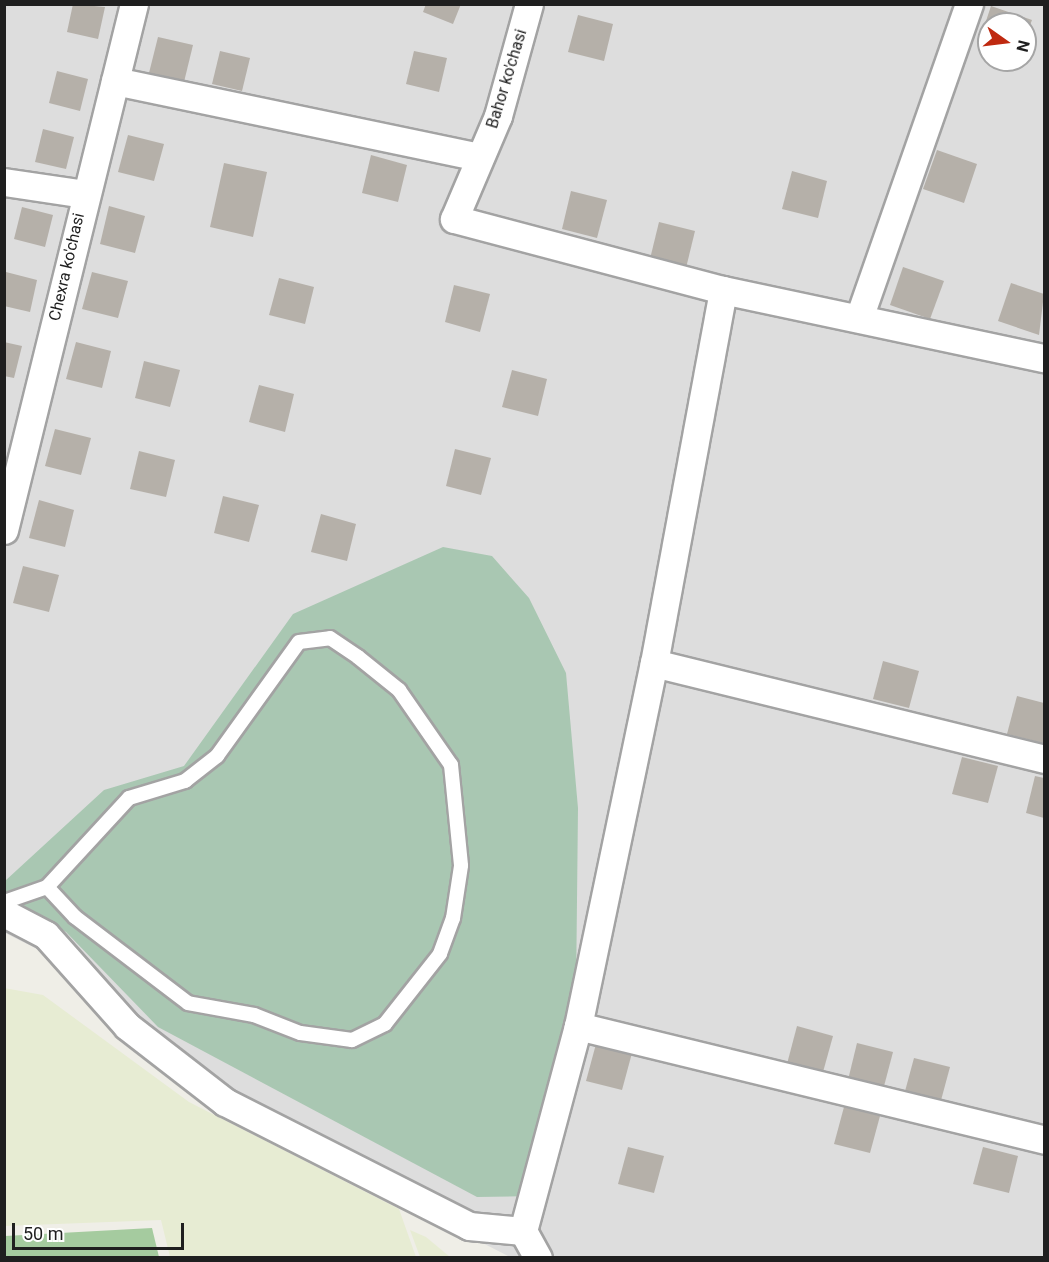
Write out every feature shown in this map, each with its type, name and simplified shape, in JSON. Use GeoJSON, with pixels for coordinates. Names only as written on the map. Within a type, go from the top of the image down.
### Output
{"type":"FeatureCollection","features":[{"type":"Feature","properties":{"kind":"street","name":"Chexra ko'chasi"},"geometry":{"type":"LineString","coordinates":[[4,530],[84,194],[134,4]]}},
{"type":"Feature","properties":{"kind":"street","name":"Bahor ko'chasi"},"geometry":{"type":"LineString","coordinates":[[529,4],[498,117],[454,219],[723,290]]}},
{"type":"Feature","properties":{"kind":"street"},"geometry":{"type":"LineString","coordinates":[[859,318],[969,4]]}},
{"type":"Feature","properties":{"kind":"street"},"geometry":{"type":"LineString","coordinates":[[115,81],[479,157]]}},
{"type":"Feature","properties":{"kind":"street"},"geometry":{"type":"LineString","coordinates":[[4,182],[84,194]]}},
{"type":"Feature","properties":{"kind":"street"},"geometry":{"type":"LineString","coordinates":[[538,1257],[524,1231],[578,1026],[654,663],[723,290],[1044,358]]}},
{"type":"Feature","properties":{"kind":"street"},"geometry":{"type":"LineString","coordinates":[[654,663],[1044,759]]}},
{"type":"Feature","properties":{"kind":"street"},"geometry":{"type":"LineString","coordinates":[[4,913],[46,935],[127,1026],[225,1102],[468,1226],[524,1231]]}},
{"type":"Feature","properties":{"kind":"street"},"geometry":{"type":"LineString","coordinates":[[578,1026],[1044,1140]]}},
{"type":"Feature","properties":{"kind":"lane"},"geometry":{"type":"LineString","coordinates":[[4,902],[47,887],[129,798],[185,782],[217,756],[299,642],[330,638],[399,690],[451,765],[461,866],[453,918],[440,954],[386,1024],[352,1040],[300,1033],[254,1015],[188,1004],[75,917],[47,887]]}},
{"type":"Feature","properties":{"kind":"shaded area"},"geometry":{"type":"Polygon","coordinates":[[[4,5],[1044,5],[1044,1257],[510,1257],[205,1101],[116,1034],[39,950],[5,933],[4,5]]]}},
{"type":"Feature","properties":{"kind":"green space"},"geometry":{"type":"Polygon","coordinates":[[[443,547],[492,556],[529,598],[566,673],[578,808],[576,992],[531,1196],[477,1197],[158,1027],[66,932],[5,898],[5,881],[104,790],[184,766],[293,614],[443,547]]]}},
{"type":"Feature","properties":{"kind":"green space"},"geometry":{"type":"Polygon","coordinates":[[[4,988],[43,995],[189,1102],[399,1209],[416,1257],[170,1257],[161,1220],[5,1226],[4,988]]]}},
{"type":"Feature","properties":{"kind":"green space"},"geometry":{"type":"Polygon","coordinates":[[[152,1228],[159,1257],[5,1257],[5,1236],[152,1228]]]}},
{"type":"Feature","properties":{"kind":"green space"},"geometry":{"type":"Polygon","coordinates":[[[410,1230],[426,1237],[450,1257],[420,1257],[410,1230]]]}},
{"type":"Feature","properties":{"kind":"building"},"geometry":{"type":"Polygon","coordinates":[[[73,4],[105,7],[98,39],[67,32],[73,4]]]}},
{"type":"Feature","properties":{"kind":"building"},"geometry":{"type":"Polygon","coordinates":[[[426,4],[461,4],[453,24],[423,12],[426,4]]]}},
{"type":"Feature","properties":{"kind":"building"},"geometry":{"type":"Polygon","coordinates":[[[991,6],[1009,12],[989,12],[991,6]]]}},
{"type":"Feature","properties":{"kind":"building"},"geometry":{"type":"Polygon","coordinates":[[[578,15],[613,24],[604,61],[568,52],[578,15]]]}},
{"type":"Feature","properties":{"kind":"building"},"geometry":{"type":"Polygon","coordinates":[[[158,37],[193,45],[184,82],[149,73],[158,37]]]}},
{"type":"Feature","properties":{"kind":"building"},"geometry":{"type":"Polygon","coordinates":[[[220,51],[250,58],[242,91],[212,84],[220,51]]]}},
{"type":"Feature","properties":{"kind":"building"},"geometry":{"type":"Polygon","coordinates":[[[414,51],[447,58],[439,92],[406,84],[414,51]]]}},
{"type":"Feature","properties":{"kind":"building"},"geometry":{"type":"Polygon","coordinates":[[[57,71],[88,79],[80,111],[49,103],[57,71]]]}},
{"type":"Feature","properties":{"kind":"building"},"geometry":{"type":"Polygon","coordinates":[[[43,129],[74,137],[66,169],[35,162],[43,129]]]}},
{"type":"Feature","properties":{"kind":"building"},"geometry":{"type":"Polygon","coordinates":[[[128,135],[164,144],[154,181],[118,172],[128,135]]]}},
{"type":"Feature","properties":{"kind":"building"},"geometry":{"type":"Polygon","coordinates":[[[937,150],[977,164],[964,203],[923,189],[937,150]]]}},
{"type":"Feature","properties":{"kind":"building"},"geometry":{"type":"Polygon","coordinates":[[[371,155],[407,165],[398,202],[362,193],[371,155]]]}},
{"type":"Feature","properties":{"kind":"building"},"geometry":{"type":"Polygon","coordinates":[[[224,163],[267,172],[253,237],[210,227],[224,163]]]}},
{"type":"Feature","properties":{"kind":"building"},"geometry":{"type":"Polygon","coordinates":[[[792,171],[827,181],[818,218],[782,209],[792,171]]]}},
{"type":"Feature","properties":{"kind":"building"},"geometry":{"type":"Polygon","coordinates":[[[571,191],[607,200],[597,238],[562,229],[571,191]]]}},
{"type":"Feature","properties":{"kind":"building"},"geometry":{"type":"Polygon","coordinates":[[[109,206],[145,216],[135,253],[100,244],[109,206]]]}},
{"type":"Feature","properties":{"kind":"building"},"geometry":{"type":"Polygon","coordinates":[[[22,207],[53,215],[45,247],[14,239],[22,207]]]}},
{"type":"Feature","properties":{"kind":"building"},"geometry":{"type":"Polygon","coordinates":[[[659,222],[695,231],[686,268],[650,259],[659,222]]]}},
{"type":"Feature","properties":{"kind":"building"},"geometry":{"type":"Polygon","coordinates":[[[903,267],[944,281],[930,319],[890,305],[903,267]]]}},
{"type":"Feature","properties":{"kind":"building"},"geometry":{"type":"Polygon","coordinates":[[[6,272],[37,280],[30,312],[4,306],[6,272]]]}},
{"type":"Feature","properties":{"kind":"building"},"geometry":{"type":"Polygon","coordinates":[[[92,272],[128,281],[118,318],[82,309],[92,272]]]}},
{"type":"Feature","properties":{"kind":"building"},"geometry":{"type":"Polygon","coordinates":[[[279,278],[314,287],[305,324],[269,315],[279,278]]]}},
{"type":"Feature","properties":{"kind":"building"},"geometry":{"type":"Polygon","coordinates":[[[1011,283],[1044,294],[1039,335],[998,321],[1011,283]]]}},
{"type":"Feature","properties":{"kind":"building"},"geometry":{"type":"Polygon","coordinates":[[[454,285],[490,294],[480,332],[445,322],[454,285]]]}},
{"type":"Feature","properties":{"kind":"building"},"geometry":{"type":"Polygon","coordinates":[[[4,342],[22,346],[14,378],[4,376],[4,342]]]}},
{"type":"Feature","properties":{"kind":"building"},"geometry":{"type":"Polygon","coordinates":[[[76,342],[111,351],[102,388],[66,379],[76,342]]]}},
{"type":"Feature","properties":{"kind":"building"},"geometry":{"type":"Polygon","coordinates":[[[144,361],[180,370],[170,407],[135,398],[144,361]]]}},
{"type":"Feature","properties":{"kind":"building"},"geometry":{"type":"Polygon","coordinates":[[[512,370],[547,379],[538,416],[502,407],[512,370]]]}},
{"type":"Feature","properties":{"kind":"building"},"geometry":{"type":"Polygon","coordinates":[[[259,385],[294,394],[285,432],[249,422],[259,385]]]}},
{"type":"Feature","properties":{"kind":"building"},"geometry":{"type":"Polygon","coordinates":[[[55,429],[91,438],[81,475],[45,466],[55,429]]]}},
{"type":"Feature","properties":{"kind":"building"},"geometry":{"type":"Polygon","coordinates":[[[455,449],[491,458],[481,495],[446,486],[455,449]]]}},
{"type":"Feature","properties":{"kind":"building"},"geometry":{"type":"Polygon","coordinates":[[[139,451],[175,460],[166,497],[130,489],[139,451]]]}},
{"type":"Feature","properties":{"kind":"building"},"geometry":{"type":"Polygon","coordinates":[[[223,496],[259,505],[249,542],[214,533],[223,496]]]}},
{"type":"Feature","properties":{"kind":"building"},"geometry":{"type":"Polygon","coordinates":[[[39,500],[74,510],[65,547],[29,538],[39,500]]]}},
{"type":"Feature","properties":{"kind":"building"},"geometry":{"type":"Polygon","coordinates":[[[321,514],[356,524],[347,561],[311,552],[321,514]]]}},
{"type":"Feature","properties":{"kind":"building"},"geometry":{"type":"Polygon","coordinates":[[[23,566],[59,575],[49,612],[13,603],[23,566]]]}},
{"type":"Feature","properties":{"kind":"building"},"geometry":{"type":"Polygon","coordinates":[[[883,661],[919,671],[909,708],[873,699],[883,661]]]}},
{"type":"Feature","properties":{"kind":"building"},"geometry":{"type":"Polygon","coordinates":[[[1017,696],[1044,703],[1043,743],[1007,734],[1017,696]]]}},
{"type":"Feature","properties":{"kind":"building"},"geometry":{"type":"Polygon","coordinates":[[[962,757],[998,766],[988,803],[952,794],[962,757]]]}},
{"type":"Feature","properties":{"kind":"building"},"geometry":{"type":"Polygon","coordinates":[[[1035,776],[1044,778],[1044,818],[1026,813],[1035,776]]]}},
{"type":"Feature","properties":{"kind":"building"},"geometry":{"type":"Polygon","coordinates":[[[797,1026],[833,1036],[823,1072],[787,1064],[797,1026]]]}},
{"type":"Feature","properties":{"kind":"building"},"geometry":{"type":"Polygon","coordinates":[[[857,1043],[893,1052],[883,1090],[848,1080],[857,1043]]]}},
{"type":"Feature","properties":{"kind":"building"},"geometry":{"type":"Polygon","coordinates":[[[596,1044],[632,1053],[622,1090],[586,1081],[596,1044]]]}},
{"type":"Feature","properties":{"kind":"building"},"geometry":{"type":"Polygon","coordinates":[[[914,1058],[950,1067],[940,1104],[904,1095],[914,1058]]]}},
{"type":"Feature","properties":{"kind":"building"},"geometry":{"type":"Polygon","coordinates":[[[844,1107],[880,1116],[870,1153],[834,1144],[844,1107]]]}},
{"type":"Feature","properties":{"kind":"building"},"geometry":{"type":"Polygon","coordinates":[[[628,1147],[664,1156],[654,1193],[618,1184],[628,1147]]]}},
{"type":"Feature","properties":{"kind":"building"},"geometry":{"type":"Polygon","coordinates":[[[983,1147],[1018,1156],[1009,1193],[973,1184],[983,1147]]]}}]}
